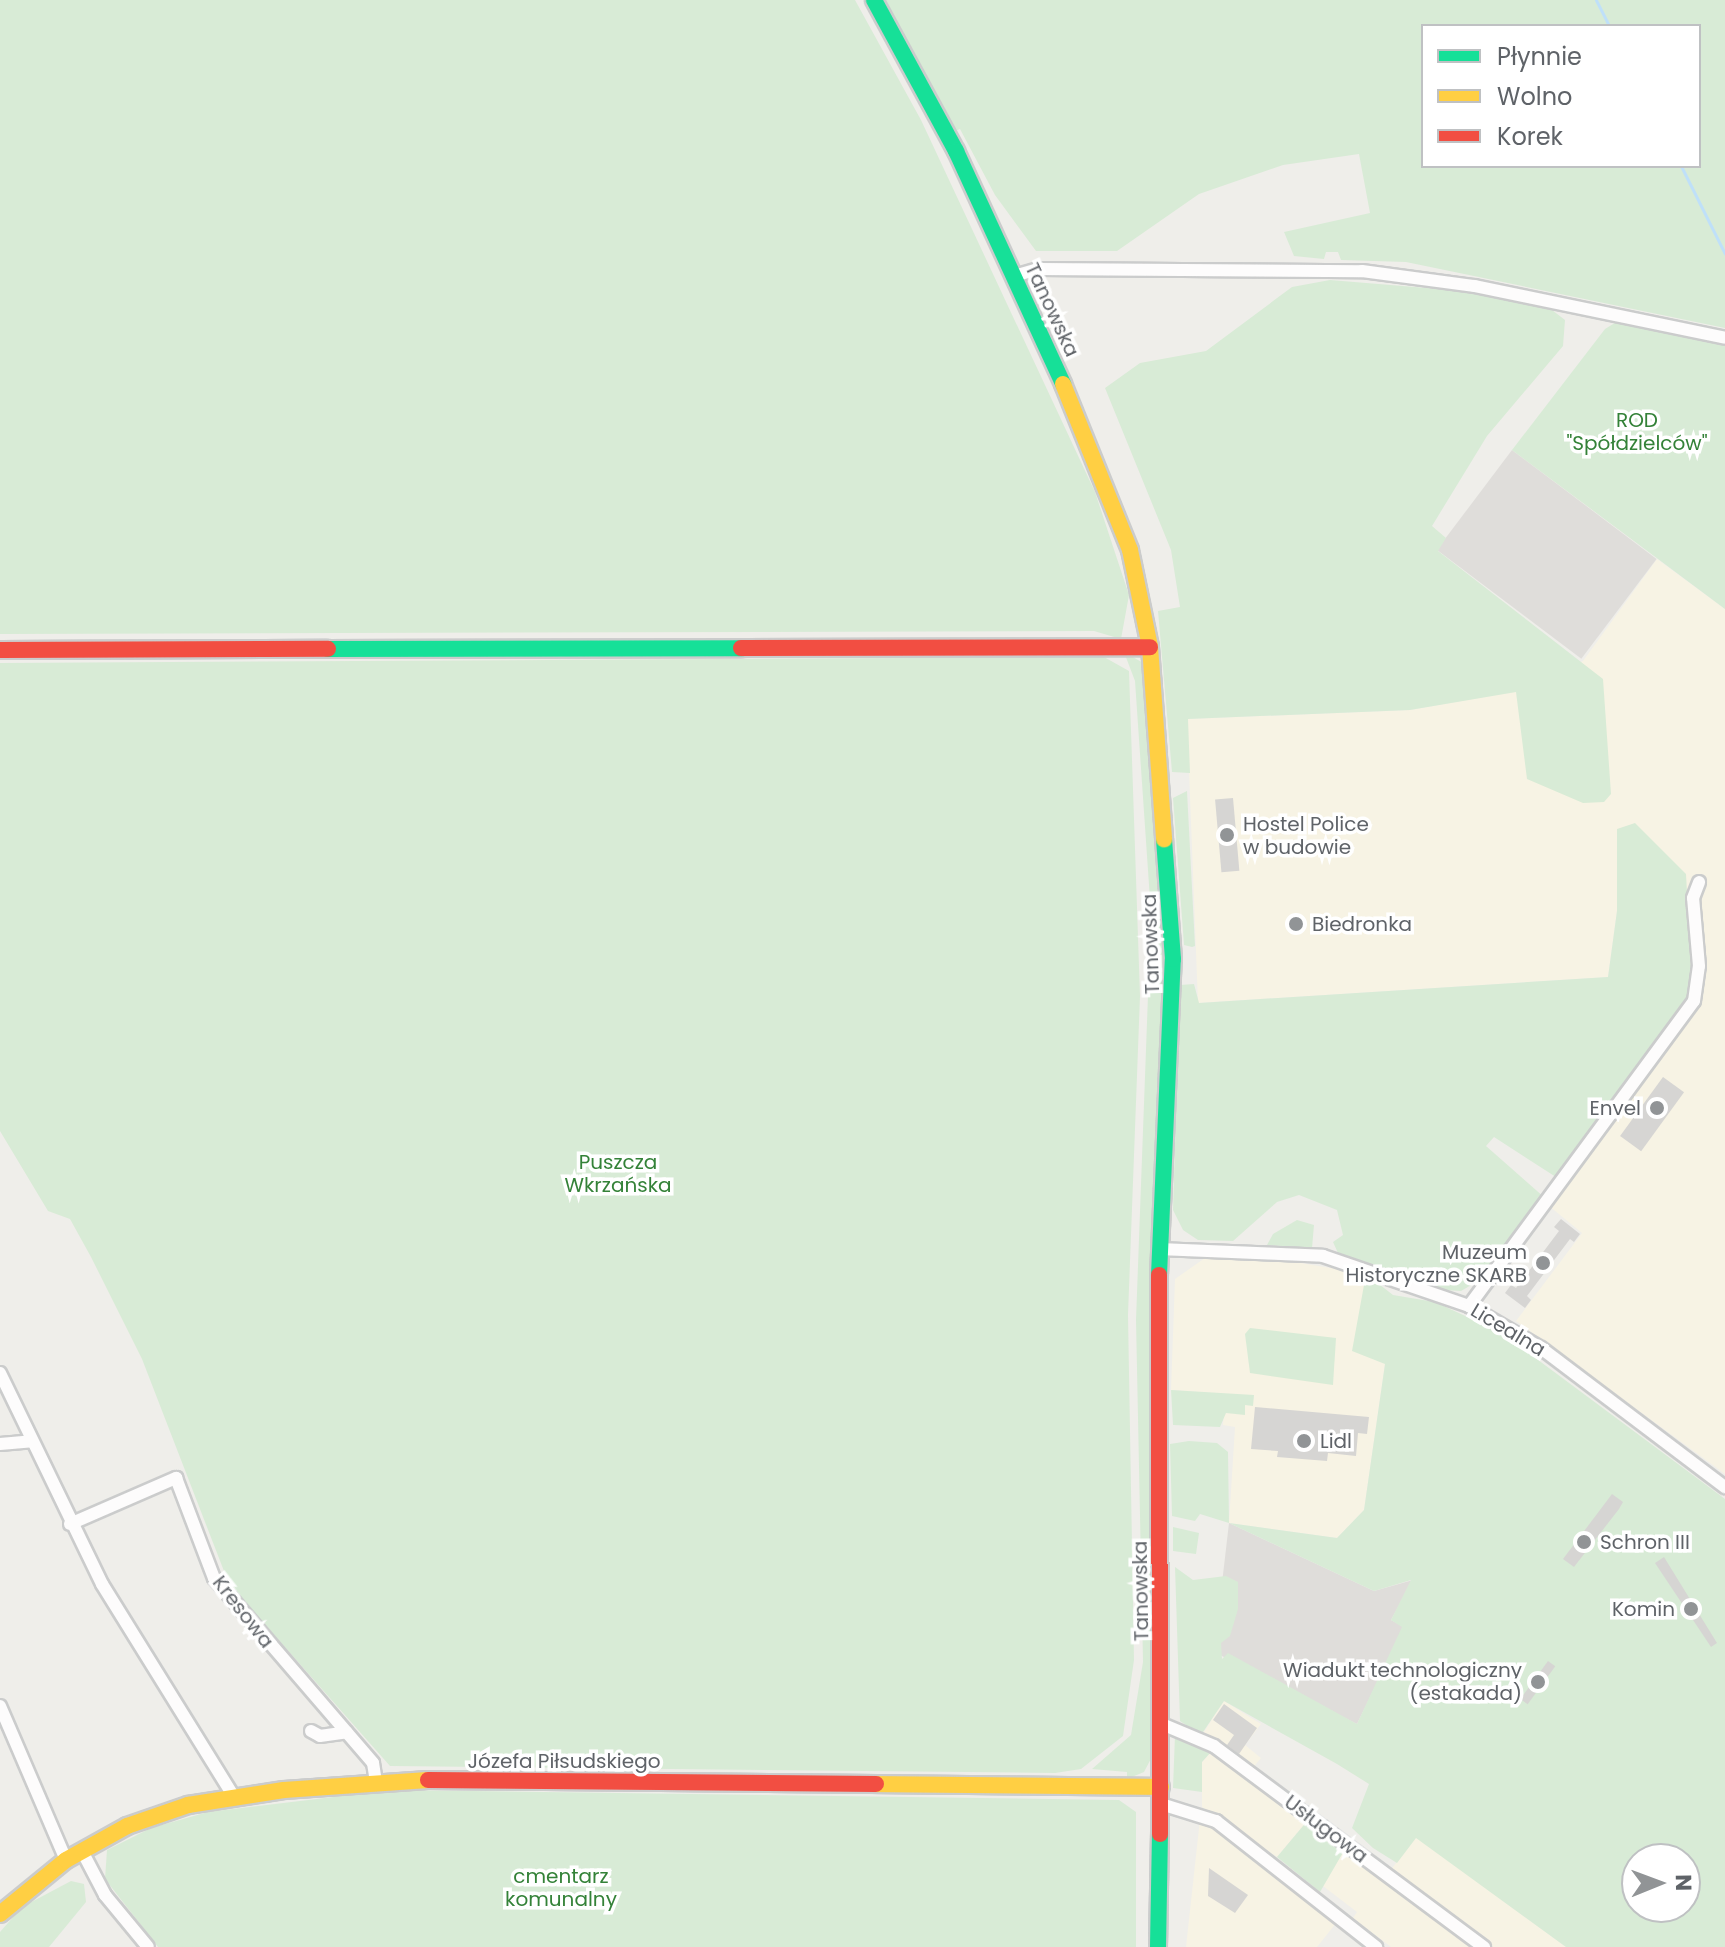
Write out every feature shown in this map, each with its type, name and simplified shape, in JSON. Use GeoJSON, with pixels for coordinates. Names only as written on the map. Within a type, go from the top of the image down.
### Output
{"type":"FeatureCollection","features":[{"type":"Feature","properties":{"kind":"street","name":"Tanowska"},"geometry":{"type":"LineString","coordinates":[[874,0],[942,123],[1115,502],[1150,647],[1173,959],[1159,1249],[1162,1724],[1158,1947]]}},
{"type":"Feature","properties":{"kind":"street"},"geometry":{"type":"LineString","coordinates":[[1014,276],[1048,268],[1362,271],[1475,286],[1725,338]]}},
{"type":"Feature","properties":{"kind":"street"},"geometry":{"type":"LineString","coordinates":[[0,650],[1150,647]]}},
{"type":"Feature","properties":{"kind":"street"},"geometry":{"type":"LineString","coordinates":[[1469,1306],[1694,1001],[1699,966],[1693,898],[1699,882]]}},
{"type":"Feature","properties":{"kind":"street","name":"Licealna"},"geometry":{"type":"LineString","coordinates":[[1159,1249],[1323,1256],[1469,1306],[1541,1348],[1725,1487]]}},
{"type":"Feature","properties":{"kind":"street"},"geometry":{"type":"LineString","coordinates":[[0,1373],[70,1524],[136,1643],[234,1797]]}},
{"type":"Feature","properties":{"kind":"street"},"geometry":{"type":"LineString","coordinates":[[0,1444],[32,1441]]}},
{"type":"Feature","properties":{"kind":"street","name":"Kresowa"},"geometry":{"type":"LineString","coordinates":[[70,1524],[176,1478],[214,1578],[373,1763],[376,1782]]}},
{"type":"Feature","properties":{"kind":"street"},"geometry":{"type":"LineString","coordinates":[[0,1706],[66,1860]]}},
{"type":"Feature","properties":{"kind":"street","name":"Usługowa"},"geometry":{"type":"LineString","coordinates":[[1162,1724],[1214,1746],[1484,1947]]}},
{"type":"Feature","properties":{"kind":"street"},"geometry":{"type":"LineString","coordinates":[[311,1731],[320,1736],[347,1732]]}},
{"type":"Feature","properties":{"kind":"street","name":"Józefa Piłsudskiego"},"geometry":{"type":"LineString","coordinates":[[0,1914],[66,1860],[82,1851],[157,1815],[234,1797],[376,1782],[1161,1787]]}},
{"type":"Feature","properties":{"kind":"street"},"geometry":{"type":"LineString","coordinates":[[1161,1804],[1216,1821],[1376,1947]]}},
{"type":"Feature","properties":{"kind":"street"},"geometry":{"type":"LineString","coordinates":[[82,1851],[105,1895],[148,1947]]}},
{"type":"Feature","properties":{"kind":"shaded area"},"geometry":{"type":"Polygon","coordinates":[[[1512,450],[1657,559],[1581,659],[1437,550],[1512,450]]]}},
{"type":"Feature","properties":{"kind":"shaded area"},"geometry":{"type":"Polygon","coordinates":[[[1657,559],[1725,609],[1725,1474],[1516,1321],[1582,1233],[1543,1201],[1680,1017],[1617,911],[1608,977],[1198,1003],[1187,719],[1410,710],[1529,689],[1583,661],[1657,559]]]}},
{"type":"Feature","properties":{"kind":"shaded area"},"geometry":{"type":"Polygon","coordinates":[[[1205,1258],[1289,1261],[1366,1274],[1385,1364],[1364,1510],[1337,1538],[1229,1523],[1235,1427],[1223,1425],[1225,1394],[1171,1390],[1175,1279],[1205,1258]]]}},
{"type":"Feature","properties":{"kind":"shaded area"},"geometry":{"type":"Polygon","coordinates":[[[1229,1523],[1374,1591],[1413,1580],[1391,1620],[1404,1627],[1357,1724],[1214,1652],[1229,1523]]]}},
{"type":"Feature","properties":{"kind":"shaded area"},"geometry":{"type":"Polygon","coordinates":[[[1224,1701],[1261,1724],[1245,1745],[1261,1758],[1251,1770],[1202,1735],[1224,1701]]]}},
{"type":"Feature","properties":{"kind":"shaded area"},"geometry":{"type":"Polygon","coordinates":[[[1211,1752],[1308,1820],[1277,1857],[1202,1807],[1202,1762],[1211,1752]]]}},
{"type":"Feature","properties":{"kind":"shaded area"},"geometry":{"type":"Polygon","coordinates":[[[1200,1819],[1337,1922],[1317,1947],[1186,1947],[1200,1819]]]}},
{"type":"Feature","properties":{"kind":"shaded area"},"geometry":{"type":"Polygon","coordinates":[[[1416,1837],[1566,1947],[1493,1947],[1390,1871],[1416,1837]]]}},
{"type":"Feature","properties":{"kind":"shaded area"},"geometry":{"type":"Polygon","coordinates":[[[1345,1849],[1474,1947],[1391,1947],[1353,1918],[1357,1912],[1323,1886],[1345,1849]]]}},
{"type":"Feature","properties":{"kind":"green space"},"geometry":{"type":"Polygon","coordinates":[[[0,0],[855,0],[921,120],[1095,492],[1129,595],[1121,639],[1094,631],[0,634],[0,0]]]}},
{"type":"Feature","properties":{"kind":"green space"},"geometry":{"type":"Polygon","coordinates":[[[881,0],[1725,0],[1725,328],[1406,262],[1341,260],[1338,252],[1326,252],[1324,259],[1294,256],[1284,232],[1370,213],[1359,154],[1283,165],[1199,194],[1117,251],[1036,251],[995,195],[960,129],[955,131],[881,0]]]}},
{"type":"Feature","properties":{"kind":"green space"},"geometry":{"type":"Polygon","coordinates":[[[1330,280],[1463,291],[1552,310],[1565,320],[1563,346],[1487,436],[1432,526],[1446,538],[1438,551],[1603,679],[1611,794],[1604,802],[1583,803],[1527,779],[1516,692],[1410,710],[1188,719],[1190,773],[1172,772],[1158,611],[1180,607],[1171,550],[1105,388],[1140,363],[1206,351],[1292,287],[1330,280]]]}},
{"type":"Feature","properties":{"kind":"green space","name":"ROD \"Spółdzielców\""},"geometry":{"type":"Polygon","coordinates":[[[1618,321],[1725,345],[1725,609],[1512,450],[1605,329],[1618,321]]]}},
{"type":"Feature","properties":{"kind":"green space"},"geometry":{"type":"Polygon","coordinates":[[[1124,652],[1145,664],[1168,952],[1155,1751],[1144,1772],[1127,1779],[1127,1772],[1092,1769],[1131,1735],[1143,1662],[1136,1320],[1151,914],[1135,681],[1124,652]]]}},
{"type":"Feature","properties":{"kind":"green space","name":"Puszcza Wkrzańska"},"geometry":{"type":"Polygon","coordinates":[[[1104,657],[1129,671],[1140,996],[1128,1315],[1134,1660],[1123,1736],[1081,1769],[1055,1773],[390,1766],[229,1584],[142,1359],[91,1257],[70,1219],[48,1211],[0,1131],[0,663],[1104,657]]]}},
{"type":"Feature","properties":{"kind":"green space"},"geometry":{"type":"Polygon","coordinates":[[[1187,791],[1195,946],[1192,947],[1184,945],[1173,798],[1187,791]]]}},
{"type":"Feature","properties":{"kind":"green space"},"geometry":{"type":"Polygon","coordinates":[[[1635,823],[1686,874],[1692,984],[1680,1017],[1559,1179],[1494,1137],[1486,1146],[1545,1198],[1492,1273],[1461,1291],[1445,1290],[1338,1253],[1333,1242],[1343,1235],[1337,1210],[1299,1195],[1277,1202],[1233,1241],[1198,1240],[1183,1230],[1173,1210],[1180,985],[1194,984],[1199,1003],[1608,977],[1617,911],[1617,829],[1635,823]]]}},
{"type":"Feature","properties":{"kind":"green space"},"geometry":{"type":"Polygon","coordinates":[[[1297,1220],[1314,1225],[1312,1248],[1267,1245],[1273,1234],[1297,1220]]]}},
{"type":"Feature","properties":{"kind":"green space"},"geometry":{"type":"Polygon","coordinates":[[[1366,1274],[1393,1295],[1435,1302],[1502,1333],[1725,1499],[1725,1947],[1566,1947],[1416,1838],[1397,1863],[1373,1848],[1352,1828],[1369,1784],[1337,1764],[1224,1701],[1201,1735],[1180,1721],[1175,1567],[1193,1580],[1226,1576],[1238,1582],[1238,1609],[1230,1636],[1221,1643],[1222,1659],[1228,1653],[1357,1724],[1402,1627],[1391,1620],[1411,1580],[1374,1591],[1229,1523],[1337,1538],[1364,1510],[1385,1364],[1352,1351],[1366,1274]]]}},
{"type":"Feature","properties":{"kind":"green space"},"geometry":{"type":"Polygon","coordinates":[[[1250,1328],[1336,1338],[1333,1385],[1250,1373],[1245,1334],[1250,1328]]]}},
{"type":"Feature","properties":{"kind":"green space"},"geometry":{"type":"Polygon","coordinates":[[[1171,1390],[1254,1395],[1253,1406],[1245,1405],[1245,1415],[1226,1413],[1220,1427],[1173,1425],[1171,1390]]]}},
{"type":"Feature","properties":{"kind":"green space"},"geometry":{"type":"Polygon","coordinates":[[[1189,1441],[1217,1443],[1228,1452],[1229,1523],[1200,1514],[1195,1521],[1172,1516],[1170,1444],[1189,1441]]]}},
{"type":"Feature","properties":{"kind":"green space"},"geometry":{"type":"Polygon","coordinates":[[[1173,1527],[1199,1533],[1196,1554],[1173,1551],[1173,1527]]]}},
{"type":"Feature","properties":{"kind":"green space"},"geometry":{"type":"Polygon","coordinates":[[[1175,1735],[1211,1752],[1202,1762],[1202,1792],[1173,1788],[1175,1735]]]}},
{"type":"Feature","properties":{"kind":"green space","name":"cmentarz komunalny"},"geometry":{"type":"Polygon","coordinates":[[[392,1790],[1119,1800],[1136,1812],[1136,1947],[158,1947],[105,1879],[107,1850],[151,1828],[208,1812],[392,1790]]]}},
{"type":"Feature","properties":{"kind":"green space"},"geometry":{"type":"Polygon","coordinates":[[[1308,1820],[1345,1849],[1320,1892],[1277,1857],[1308,1820]]]}},
{"type":"Feature","properties":{"kind":"green space"},"geometry":{"type":"Polygon","coordinates":[[[71,1881],[84,1884],[86,1902],[49,1947],[0,1947],[0,1932],[22,1907],[71,1881]]]}},
{"type":"Feature","properties":{"kind":"building","name":"Hostel Police w budowie"},"geometry":{"type":"Polygon","coordinates":[[[1233,798],[1239,871],[1221,872],[1215,800],[1233,798]]]}},
{"type":"Feature","properties":{"kind":"building","name":"Envel"},"geometry":{"type":"Polygon","coordinates":[[[1663,1077],[1684,1092],[1641,1151],[1620,1136],[1663,1077]]]}},
{"type":"Feature","properties":{"kind":"building","name":"Muzeum Historyczne SKARB"},"geometry":{"type":"Polygon","coordinates":[[[1561,1219],[1580,1234],[1574,1242],[1570,1239],[1527,1296],[1531,1300],[1525,1308],[1505,1293],[1511,1285],[1516,1288],[1559,1231],[1554,1227],[1561,1219]]]}},
{"type":"Feature","properties":{"kind":"building","name":"Lidl"},"geometry":{"type":"Polygon","coordinates":[[[1255,1407],[1369,1417],[1367,1434],[1358,1433],[1356,1456],[1328,1453],[1327,1461],[1277,1457],[1278,1451],[1251,1449],[1255,1407]]]}},
{"type":"Feature","properties":{"kind":"building","name":"Schron III"},"geometry":{"type":"Polygon","coordinates":[[[1612,1494],[1623,1502],[1574,1567],[1563,1559],[1612,1494]]]}},
{"type":"Feature","properties":{"kind":"building","name":"Komin"},"geometry":{"type":"Polygon","coordinates":[[[1664,1557],[1717,1643],[1711,1647],[1655,1563],[1664,1557]]]}},
{"type":"Feature","properties":{"kind":"building","name":"Wiadukt technologiczny (estakada)"},"geometry":{"type":"Polygon","coordinates":[[[1548,1661],[1555,1666],[1528,1704],[1520,1699],[1548,1661]]]}},
{"type":"Feature","properties":{"kind":"building"},"geometry":{"type":"Polygon","coordinates":[[[1224,1704],[1257,1728],[1239,1754],[1227,1745],[1234,1735],[1213,1720],[1224,1704]]]}},
{"type":"Feature","properties":{"kind":"building"},"geometry":{"type":"Polygon","coordinates":[[[1209,1868],[1248,1895],[1235,1913],[1208,1896],[1209,1868]]]}},
{"type":"Feature","properties":{"kind":"waterway"},"geometry":{"type":"LineString","coordinates":[[1596,0],[1608,24]]}},
{"type":"Feature","properties":{"kind":"waterway"},"geometry":{"type":"LineString","coordinates":[[1682,168],[1725,254]]}},
{"type":"Feature","properties":{"kind":"traffic: fast"},"geometry":{"type":"LineString","coordinates":[[874,0],[956,151],[1063,384]]}},
{"type":"Feature","properties":{"kind":"traffic: fast"},"geometry":{"type":"LineString","coordinates":[[328,649],[741,648]]}},
{"type":"Feature","properties":{"kind":"traffic: fast"},"geometry":{"type":"LineString","coordinates":[[1159,1275],[1173,959],[1164,839]]}},
{"type":"Feature","properties":{"kind":"traffic: fast"},"geometry":{"type":"LineString","coordinates":[[1158,1947],[1160,1834]]}},
{"type":"Feature","properties":{"kind":"traffic: slow"},"geometry":{"type":"LineString","coordinates":[[1063,384],[1130,550],[1150,647],[1164,839]]}},
{"type":"Feature","properties":{"kind":"traffic: slow"},"geometry":{"type":"LineString","coordinates":[[0,1914],[66,1860],[127,1826],[188,1805],[284,1790],[428,1780]]}},
{"type":"Feature","properties":{"kind":"traffic: slow"},"geometry":{"type":"LineString","coordinates":[[876,1784],[1161,1787]]}},
{"type":"Feature","properties":{"kind":"traffic: jam"},"geometry":{"type":"LineString","coordinates":[[741,648],[1150,647]]}},
{"type":"Feature","properties":{"kind":"traffic: jam"},"geometry":{"type":"LineString","coordinates":[[0,650],[328,649]]}},
{"type":"Feature","properties":{"kind":"traffic: jam"},"geometry":{"type":"LineString","coordinates":[[1159,1275],[1160,1834]]}},
{"type":"Feature","properties":{"kind":"traffic: jam"},"geometry":{"type":"LineString","coordinates":[[428,1780],[876,1784]]}},
{"type":"Feature","properties":{"kind":"place","name":"Hostel Police w budowie"},"geometry":{"type":"Point","coordinates":[1227,835]}},
{"type":"Feature","properties":{"kind":"place","name":"Biedronka"},"geometry":{"type":"Point","coordinates":[1296,924]}},
{"type":"Feature","properties":{"kind":"place","name":"Envel"},"geometry":{"type":"Point","coordinates":[1657,1108]}},
{"type":"Feature","properties":{"kind":"place","name":"Muzeum Historyczne SKARB"},"geometry":{"type":"Point","coordinates":[1543,1263]}},
{"type":"Feature","properties":{"kind":"place","name":"Lidl"},"geometry":{"type":"Point","coordinates":[1304,1441]}},
{"type":"Feature","properties":{"kind":"place","name":"Schron III"},"geometry":{"type":"Point","coordinates":[1584,1542]}},
{"type":"Feature","properties":{"kind":"place","name":"Komin"},"geometry":{"type":"Point","coordinates":[1691,1609]}},
{"type":"Feature","properties":{"kind":"place","name":"Wiadukt technologiczny (estakada)"},"geometry":{"type":"Point","coordinates":[1538,1682]}}]}
